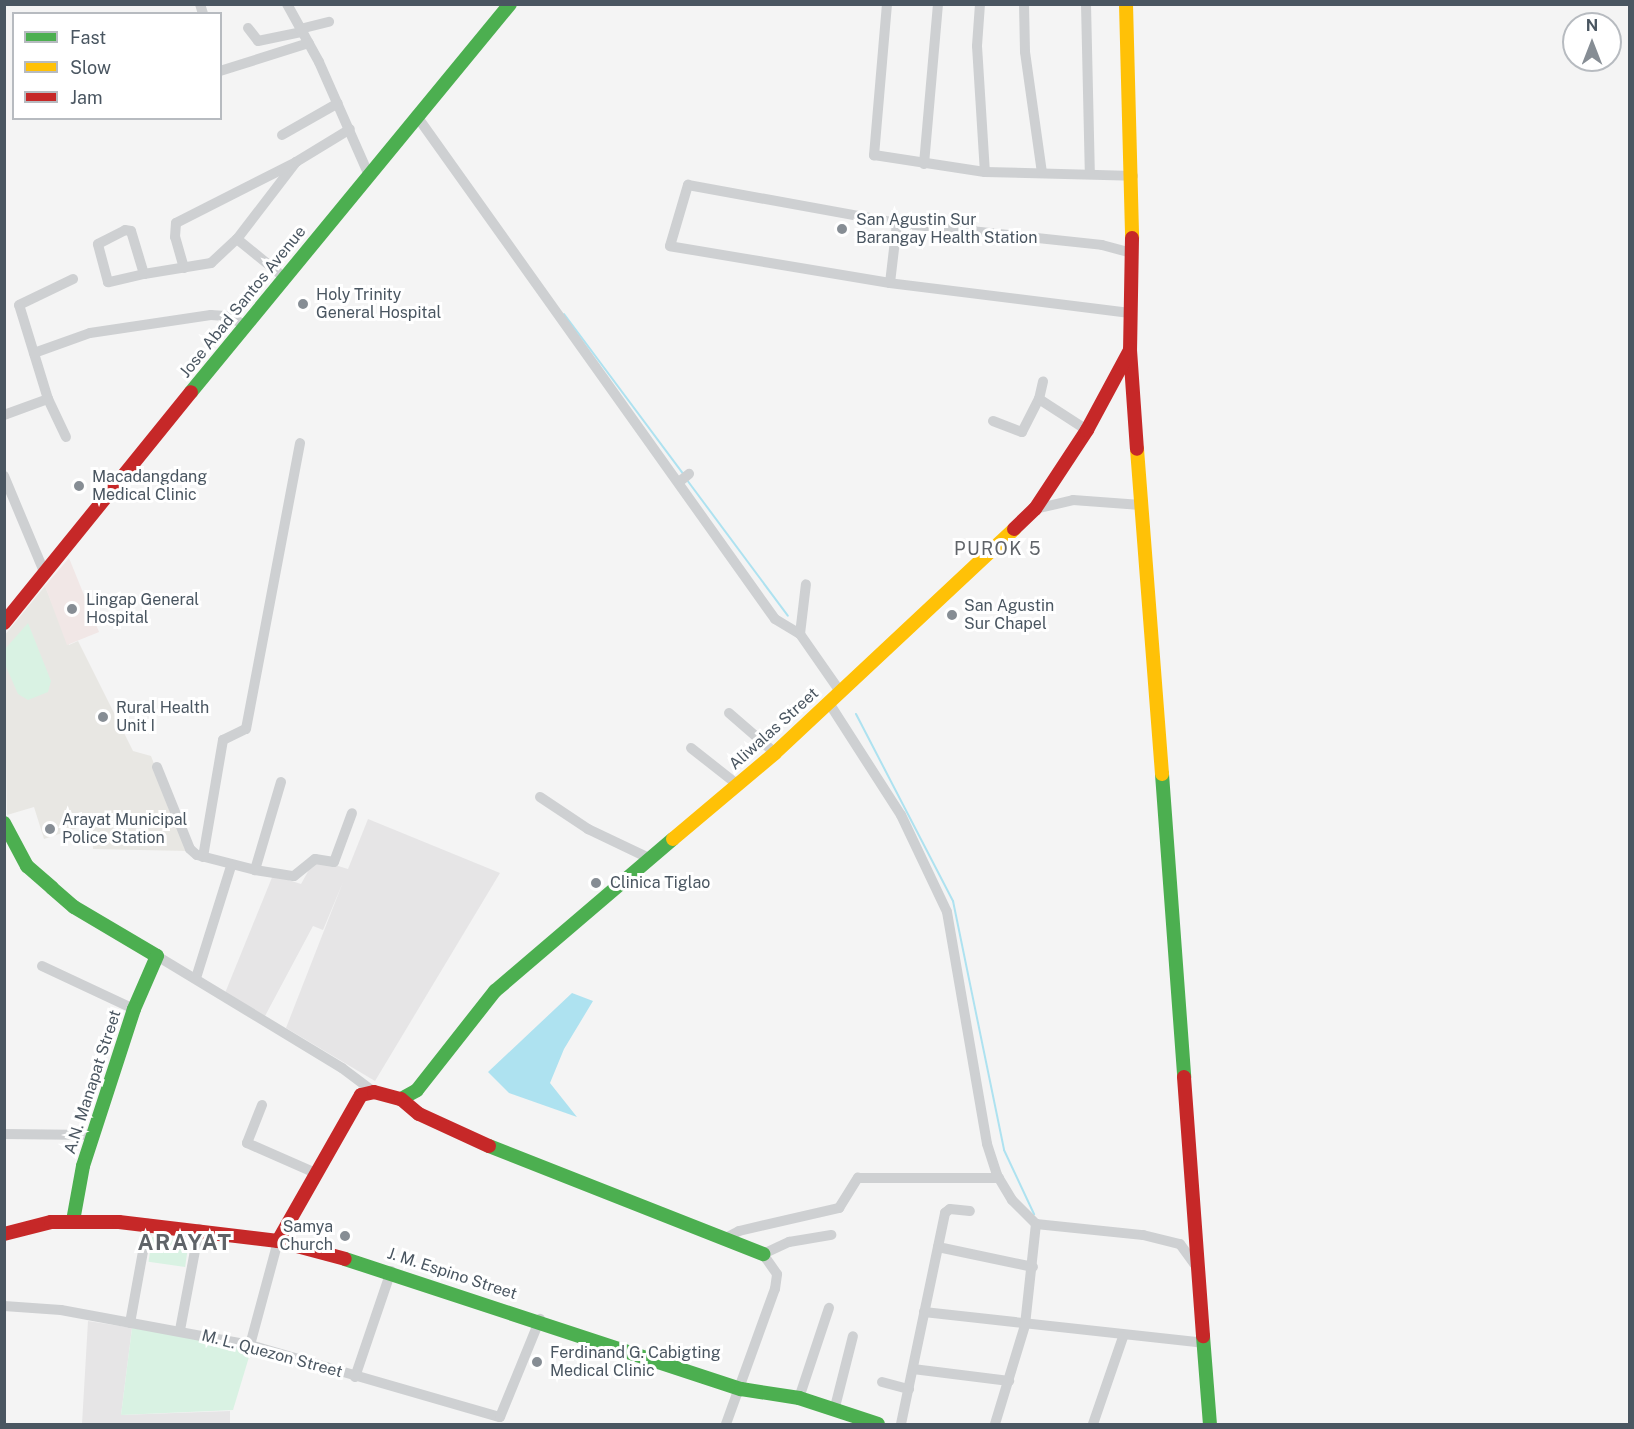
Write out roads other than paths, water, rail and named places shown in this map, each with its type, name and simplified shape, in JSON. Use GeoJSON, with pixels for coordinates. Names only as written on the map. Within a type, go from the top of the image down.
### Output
{"type":"FeatureCollection","features":[{"type":"Feature","properties":{"kind":"main road","name":"Jose Abad Santos Avenue"},"geometry":{"type":"LineString","coordinates":[[6,619],[285,278],[368,172],[510,4]]}},
{"type":"Feature","properties":{"kind":"main road"},"geometry":{"type":"LineString","coordinates":[[1126,4],[1133,176],[1130,350],[1210,1425]]}},
{"type":"Feature","properties":{"kind":"main road","name":"Aliwalas Street"},"geometry":{"type":"LineString","coordinates":[[401,1099],[417,1090],[495,991],[775,753],[830,703],[839,690],[856,678],[1035,509],[1087,430],[1130,350]]}},
{"type":"Feature","properties":{"kind":"main road"},"geometry":{"type":"LineString","coordinates":[[4,823],[27,866],[52,888],[74,907],[157,956]]}},
{"type":"Feature","properties":{"kind":"main road","name":"A.N. Manapat Street"},"geometry":{"type":"LineString","coordinates":[[74,1221],[83,1166],[134,1009],[157,956]]}},
{"type":"Feature","properties":{"kind":"main road"},"geometry":{"type":"LineString","coordinates":[[278,1241],[352,1105],[361,1095],[374,1092],[401,1099],[419,1114],[471,1140],[764,1254]]}},
{"type":"Feature","properties":{"kind":"main road","name":"J. M. Espino Street"},"geometry":{"type":"LineString","coordinates":[[4,1234],[51,1222],[74,1221],[148,1224],[278,1241],[391,1271],[540,1318],[741,1389],[799,1398],[835,1407],[878,1425]]}},
{"type":"Feature","properties":{"kind":"street"},"geometry":{"type":"LineString","coordinates":[[287,4],[338,103],[368,172]]}},
{"type":"Feature","properties":{"kind":"street"},"geometry":{"type":"LineString","coordinates":[[888,4],[873,153],[924,164],[985,172],[1133,176]]}},
{"type":"Feature","properties":{"kind":"street"},"geometry":{"type":"LineString","coordinates":[[924,164],[938,4]]}},
{"type":"Feature","properties":{"kind":"street"},"geometry":{"type":"LineString","coordinates":[[980,4],[978,69],[985,172]]}},
{"type":"Feature","properties":{"kind":"street"},"geometry":{"type":"LineString","coordinates":[[1024,4],[1025,52],[1042,173]]}},
{"type":"Feature","properties":{"kind":"street"},"geometry":{"type":"LineString","coordinates":[[1086,4],[1090,174]]}},
{"type":"Feature","properties":{"kind":"street"},"geometry":{"type":"LineString","coordinates":[[248,28],[258,41],[319,27],[329,22]]}},
{"type":"Feature","properties":{"kind":"street"},"geometry":{"type":"LineString","coordinates":[[222,70],[309,43]]}},
{"type":"Feature","properties":{"kind":"street"},"geometry":{"type":"LineString","coordinates":[[282,135],[338,103]]}},
{"type":"Feature","properties":{"kind":"street"},"geometry":{"type":"LineString","coordinates":[[416,116],[683,479],[775,619],[800,634],[839,690]]}},
{"type":"Feature","properties":{"kind":"street"},"geometry":{"type":"LineString","coordinates":[[184,268],[175,237],[176,223],[296,162],[350,129]]}},
{"type":"Feature","properties":{"kind":"street"},"geometry":{"type":"LineString","coordinates":[[144,274],[131,231],[125,230],[98,244],[108,282],[212,263],[237,238],[296,162]]}},
{"type":"Feature","properties":{"kind":"street"},"geometry":{"type":"LineString","coordinates":[[1130,313],[890,283],[670,246],[688,185],[897,223],[1102,245],[1132,253]]}},
{"type":"Feature","properties":{"kind":"street"},"geometry":{"type":"LineString","coordinates":[[890,283],[897,223]]}},
{"type":"Feature","properties":{"kind":"street"},"geometry":{"type":"LineString","coordinates":[[237,238],[285,278]]}},
{"type":"Feature","properties":{"kind":"street"},"geometry":{"type":"LineString","coordinates":[[66,437],[48,399],[19,305],[73,279]]}},
{"type":"Feature","properties":{"kind":"street"},"geometry":{"type":"LineString","coordinates":[[34,353],[90,333],[211,315],[225,316],[246,325]]}},
{"type":"Feature","properties":{"kind":"street"},"geometry":{"type":"LineString","coordinates":[[993,421],[1022,432],[1039,399],[1043,381]]}},
{"type":"Feature","properties":{"kind":"street"},"geometry":{"type":"LineString","coordinates":[[4,415],[48,399]]}},
{"type":"Feature","properties":{"kind":"street"},"geometry":{"type":"LineString","coordinates":[[1039,399],[1087,430]]}},
{"type":"Feature","properties":{"kind":"street"},"geometry":{"type":"LineString","coordinates":[[203,857],[223,740],[246,729],[300,443]]}},
{"type":"Feature","properties":{"kind":"street"},"geometry":{"type":"LineString","coordinates":[[4,476],[8,497],[45,574]]}},
{"type":"Feature","properties":{"kind":"street"},"geometry":{"type":"LineString","coordinates":[[1035,509],[1073,500],[1141,505]]}},
{"type":"Feature","properties":{"kind":"street"},"geometry":{"type":"LineString","coordinates":[[800,634],[806,584]]}},
{"type":"Feature","properties":{"kind":"street"},"geometry":{"type":"LineString","coordinates":[[830,703],[901,815],[947,912],[987,1144],[999,1178],[1012,1200],[1036,1224],[1166,1239],[1180,1244],[1197,1267]]}},
{"type":"Feature","properties":{"kind":"street"},"geometry":{"type":"LineString","coordinates":[[729,713],[775,753]]}},
{"type":"Feature","properties":{"kind":"street"},"geometry":{"type":"LineString","coordinates":[[691,748],[738,785]]}},
{"type":"Feature","properties":{"kind":"street"},"geometry":{"type":"LineString","coordinates":[[157,766],[190,849],[203,857],[231,866],[294,876],[315,858],[334,862],[352,813]]}},
{"type":"Feature","properties":{"kind":"street"},"geometry":{"type":"LineString","coordinates":[[255,870],[281,782]]}},
{"type":"Feature","properties":{"kind":"street"},"geometry":{"type":"LineString","coordinates":[[540,797],[588,829],[651,859]]}},
{"type":"Feature","properties":{"kind":"street"},"geometry":{"type":"LineString","coordinates":[[195,978],[231,866]]}},
{"type":"Feature","properties":{"kind":"street"},"geometry":{"type":"LineString","coordinates":[[157,956],[342,1068],[374,1092]]}},
{"type":"Feature","properties":{"kind":"street"},"geometry":{"type":"LineString","coordinates":[[42,966],[134,1009]]}},
{"type":"Feature","properties":{"kind":"street"},"geometry":{"type":"LineString","coordinates":[[262,1105],[247,1143],[313,1173]]}},
{"type":"Feature","properties":{"kind":"street"},"geometry":{"type":"LineString","coordinates":[[4,1134],[93,1135]]}},
{"type":"Feature","properties":{"kind":"street"},"geometry":{"type":"LineString","coordinates":[[726,1238],[739,1231],[839,1208],[858,1178],[999,1178]]}},
{"type":"Feature","properties":{"kind":"street"},"geometry":{"type":"LineString","coordinates":[[901,1425],[947,1210],[970,1211]]}},
{"type":"Feature","properties":{"kind":"street"},"geometry":{"type":"LineString","coordinates":[[129,1323],[148,1224]]}},
{"type":"Feature","properties":{"kind":"street"},"geometry":{"type":"LineString","coordinates":[[995,1425],[1025,1325],[1036,1224]]}},
{"type":"Feature","properties":{"kind":"street"},"geometry":{"type":"LineString","coordinates":[[180,1330],[199,1229]]}},
{"type":"Feature","properties":{"kind":"street"},"geometry":{"type":"LineString","coordinates":[[726,1425],[741,1389],[775,1289],[777,1274],[764,1254],[789,1242],[831,1235]]}},
{"type":"Feature","properties":{"kind":"street"},"geometry":{"type":"LineString","coordinates":[[250,1345],[278,1241]]}},
{"type":"Feature","properties":{"kind":"street"},"geometry":{"type":"LineString","coordinates":[[938,1247],[1033,1268]]}},
{"type":"Feature","properties":{"kind":"street"},"geometry":{"type":"LineString","coordinates":[[355,1377],[391,1271]]}},
{"type":"Feature","properties":{"kind":"street","name":"M. L. Quezon Street"},"geometry":{"type":"LineString","coordinates":[[4,1306],[61,1310],[180,1330],[250,1345],[500,1417],[540,1318]]}},
{"type":"Feature","properties":{"kind":"street"},"geometry":{"type":"LineString","coordinates":[[799,1398],[829,1308]]}},
{"type":"Feature","properties":{"kind":"street"},"geometry":{"type":"LineString","coordinates":[[924,1312],[1123,1337],[1203,1343]]}},
{"type":"Feature","properties":{"kind":"street"},"geometry":{"type":"LineString","coordinates":[[835,1407],[853,1336]]}},
{"type":"Feature","properties":{"kind":"street"},"geometry":{"type":"LineString","coordinates":[[1093,1425],[1123,1337]]}},
{"type":"Feature","properties":{"kind":"street"},"geometry":{"type":"LineString","coordinates":[[913,1369],[1009,1381]]}},
{"type":"Feature","properties":{"kind":"street"},"geometry":{"type":"LineString","coordinates":[[882,1382],[909,1389]]}},
{"type":"Feature","properties":{"kind":"water"},"geometry":{"type":"Polygon","coordinates":[[[572,993],[593,1001],[564,1049],[550,1083],[577,1117],[509,1093],[488,1072],[572,993]]]}},
{"type":"Feature","properties":{"kind":"waterway"},"geometry":{"type":"LineString","coordinates":[[564,314],[684,475]]}},
{"type":"Feature","properties":{"kind":"waterway"},"geometry":{"type":"LineString","coordinates":[[687,480],[788,616]]}},
{"type":"Feature","properties":{"kind":"waterway"},"geometry":{"type":"LineString","coordinates":[[856,714],[953,901],[1004,1150],[1034,1214]]}},
{"type":"Feature","properties":{"kind":"place","name":"San Agustin Sur Barangay Health Station"},"geometry":{"type":"Point","coordinates":[842,229]}},
{"type":"Feature","properties":{"kind":"place","name":"Holy Trinity General Hospital"},"geometry":{"type":"Point","coordinates":[303,304]}},
{"type":"Feature","properties":{"kind":"place","name":"Macadangdang Medical Clinic"},"geometry":{"type":"Point","coordinates":[79,486]}},
{"type":"Feature","properties":{"kind":"place","name":"Lingap General Hospital"},"geometry":{"type":"Point","coordinates":[72,609]}},
{"type":"Feature","properties":{"kind":"place","name":"San Agustin Sur Chapel"},"geometry":{"type":"Point","coordinates":[952,615]}},
{"type":"Feature","properties":{"kind":"place","name":"Rural Health Unit I"},"geometry":{"type":"Point","coordinates":[103,717]}},
{"type":"Feature","properties":{"kind":"place","name":"Arayat Municipal Police Station"},"geometry":{"type":"Point","coordinates":[50,829]}},
{"type":"Feature","properties":{"kind":"place","name":"Clinica Tiglao"},"geometry":{"type":"Point","coordinates":[596,883]}},
{"type":"Feature","properties":{"kind":"place","name":"Samya Church"},"geometry":{"type":"Point","coordinates":[345,1236]}},
{"type":"Feature","properties":{"kind":"place","name":"Ferdinand G. Cabigting Medical Clinic"},"geometry":{"type":"Point","coordinates":[537,1362]}},
{"type":"Feature","properties":{"kind":"district","name":"PUROK 5"},"geometry":{"type":"Point","coordinates":[998,549]}},
{"type":"Feature","properties":{"kind":"district","name":"ARAYAT"},"geometry":{"type":"Point","coordinates":[185,1243]}}]}
